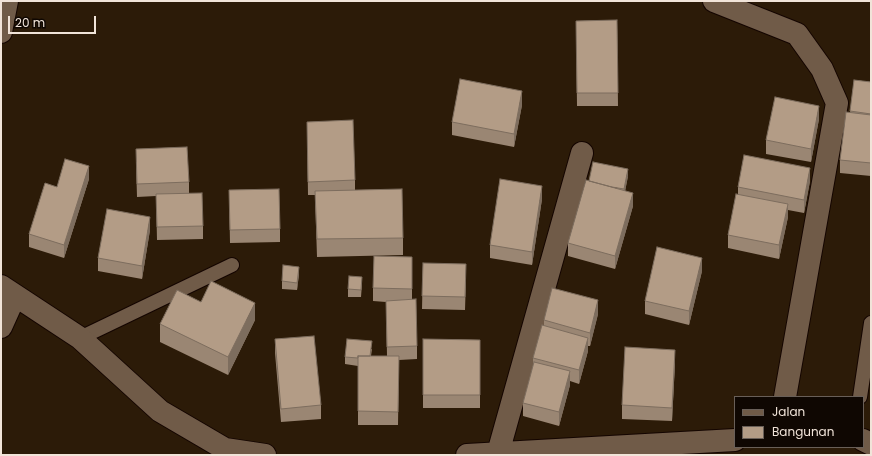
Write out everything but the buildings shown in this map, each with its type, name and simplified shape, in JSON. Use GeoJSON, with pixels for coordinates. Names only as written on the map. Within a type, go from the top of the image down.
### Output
{"type":"FeatureCollection","features":[{"type":"Feature","properties":{"kind":"street"},"geometry":{"type":"LineString","coordinates":[[1,32],[7,1]]}},
{"type":"Feature","properties":{"kind":"street"},"geometry":{"type":"LineString","coordinates":[[714,1],[797,34],[822,69],[837,103],[785,396]]}},
{"type":"Feature","properties":{"kind":"street"},"geometry":{"type":"LineString","coordinates":[[498,453],[582,153]]}},
{"type":"Feature","properties":{"kind":"street"},"geometry":{"type":"LineString","coordinates":[[1,327],[8,291],[80,338],[160,411],[225,449],[265,455]]}},
{"type":"Feature","properties":{"kind":"street"},"geometry":{"type":"LineString","coordinates":[[467,455],[734,440]]}},
{"type":"Feature","properties":{"kind":"lane"},"geometry":{"type":"LineString","coordinates":[[80,338],[232,265]]}},
{"type":"Feature","properties":{"kind":"lane"},"geometry":{"type":"LineString","coordinates":[[860,396],[871,323]]}}]}
